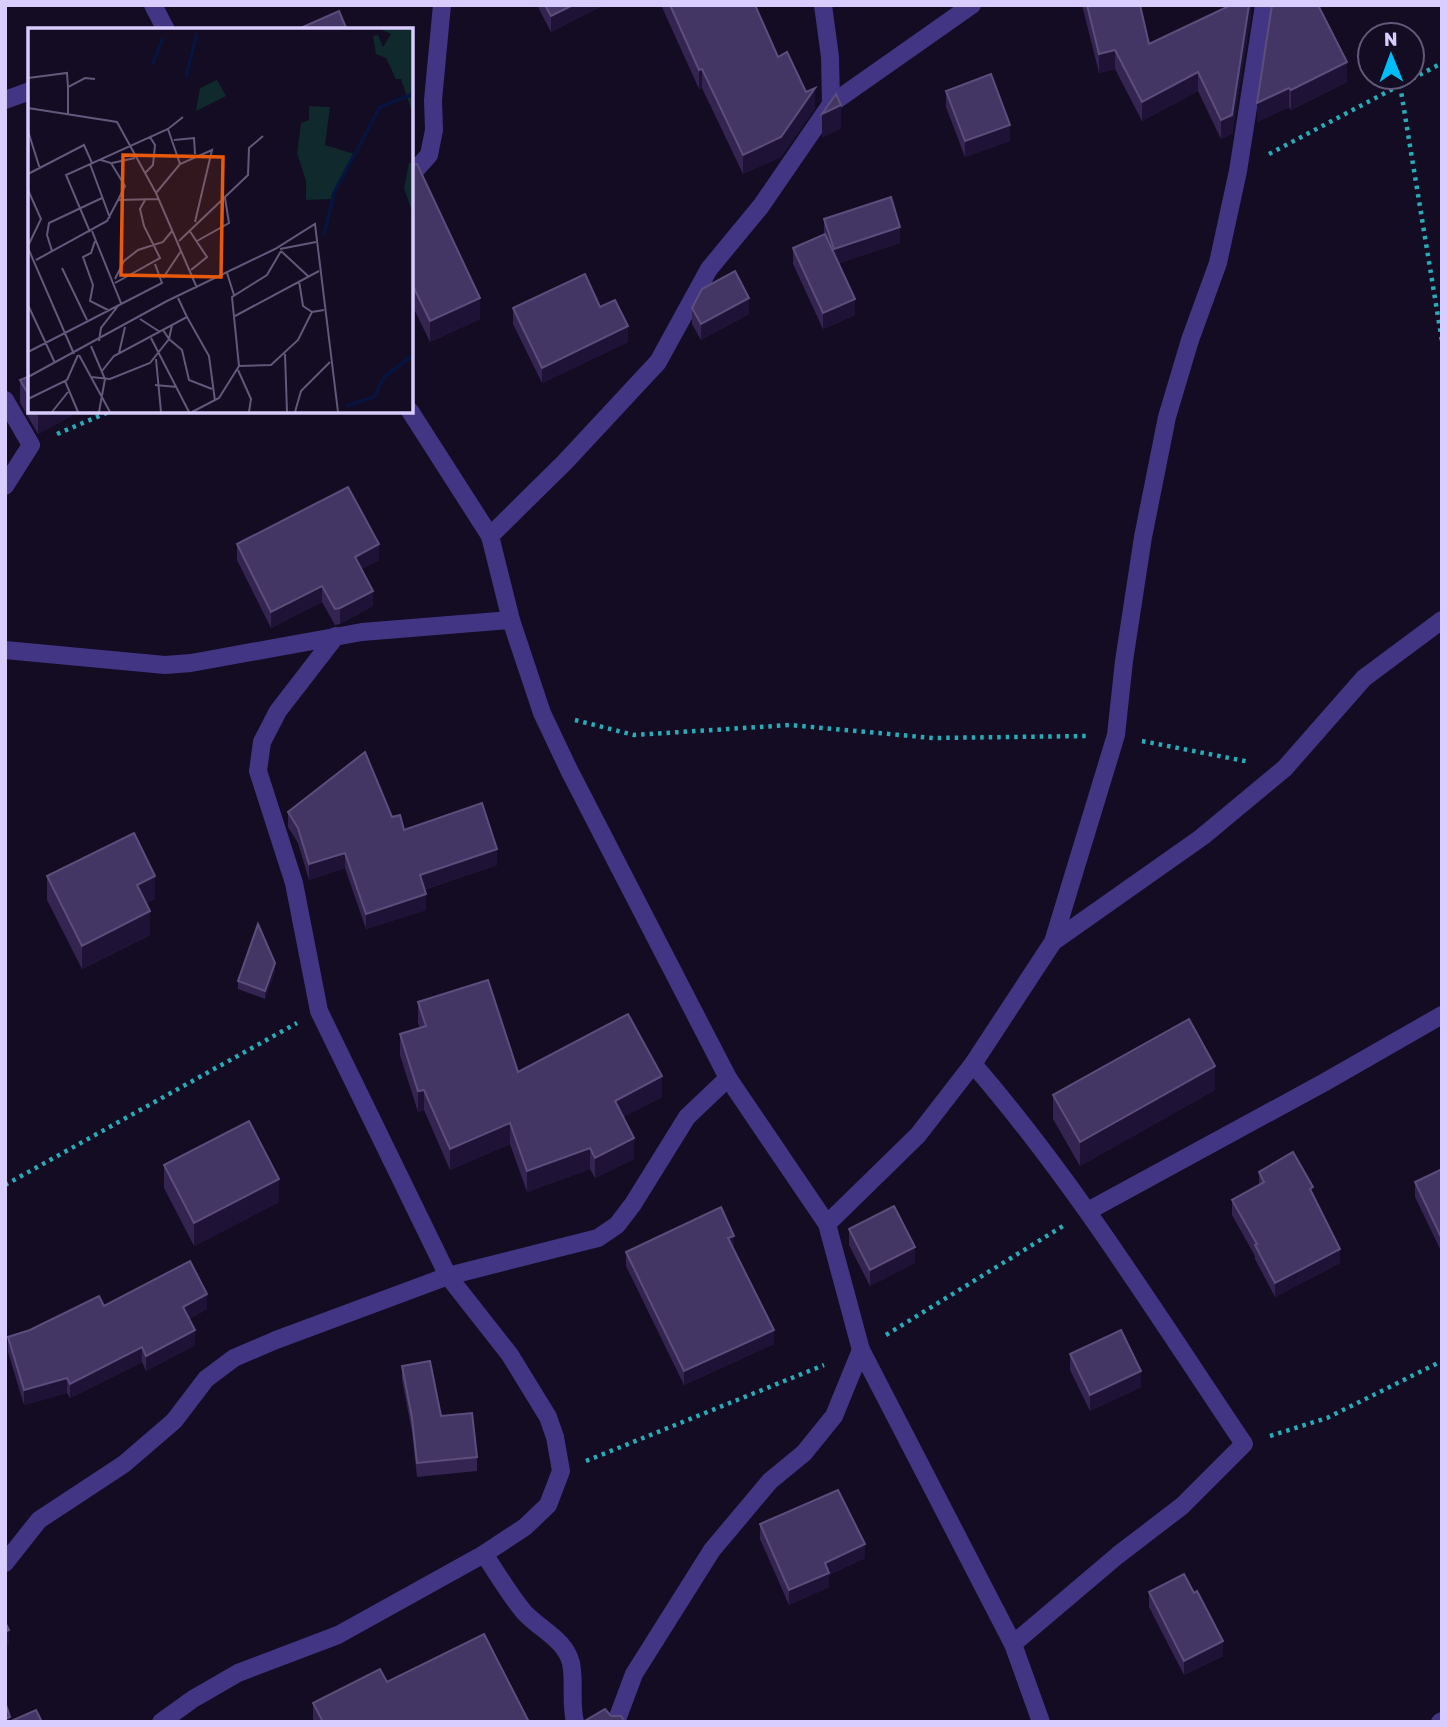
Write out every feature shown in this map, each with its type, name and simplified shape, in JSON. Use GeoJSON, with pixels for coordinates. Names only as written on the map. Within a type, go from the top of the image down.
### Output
{"type":"FeatureCollection","features":[{"type":"Feature","properties":{"kind":"street"},"geometry":{"type":"LineString","coordinates":[[153,5],[165,28]]}},
{"type":"Feature","properties":{"kind":"street"},"geometry":{"type":"LineString","coordinates":[[413,173],[429,155],[434,130],[433,100],[442,5]]}},
{"type":"Feature","properties":{"kind":"street"},"geometry":{"type":"LineString","coordinates":[[823,5],[830,57],[831,104]]}},
{"type":"Feature","properties":{"kind":"street"},"geometry":{"type":"LineString","coordinates":[[490,536],[565,462],[658,362],[709,269],[761,206],[831,104],[972,5]]}},
{"type":"Feature","properties":{"kind":"street"},"geometry":{"type":"LineString","coordinates":[[827,1224],[918,1135],[973,1064],[1053,942],[1116,736],[1124,661],[1141,551],[1167,417],[1190,340],[1218,263],[1238,171],[1264,5]]}},
{"type":"Feature","properties":{"kind":"street"},"geometry":{"type":"LineString","coordinates":[[5,100],[28,92]]}},
{"type":"Feature","properties":{"kind":"street"},"geometry":{"type":"LineString","coordinates":[[5,400],[31,445],[5,486]]}},
{"type":"Feature","properties":{"kind":"street"},"geometry":{"type":"LineString","coordinates":[[411,413],[490,536],[511,620],[542,713],[569,770],[728,1078],[827,1224],[861,1350],[1013,1644],[1041,1722]]}},
{"type":"Feature","properties":{"kind":"street"},"geometry":{"type":"LineString","coordinates":[[5,650],[165,665],[191,663],[336,636],[511,620]]}},
{"type":"Feature","properties":{"kind":"street"},"geometry":{"type":"LineString","coordinates":[[1053,942],[1202,837],[1285,768],[1364,678],[1442,620]]}},
{"type":"Feature","properties":{"kind":"street"},"geometry":{"type":"LineString","coordinates":[[161,1722],[193,1699],[239,1673],[338,1635],[484,1554],[525,1527],[548,1505],[561,1471],[555,1437],[548,1417],[510,1355],[448,1276],[319,1011],[294,883],[258,771],[262,742],[278,711],[336,636]]}},
{"type":"Feature","properties":{"kind":"street"},"geometry":{"type":"LineString","coordinates":[[1088,1211],[1442,1015]]}},
{"type":"Feature","properties":{"kind":"street"},"geometry":{"type":"LineString","coordinates":[[973,1064],[1020,1118],[1088,1211],[1244,1444],[1181,1506],[1118,1555],[1013,1644]]}},
{"type":"Feature","properties":{"kind":"street"},"geometry":{"type":"LineString","coordinates":[[5,1563],[39,1520],[124,1464],[174,1421],[206,1379],[234,1358],[448,1276],[598,1238],[617,1225],[633,1204],[687,1117],[728,1078]]}},
{"type":"Feature","properties":{"kind":"street"},"geometry":{"type":"LineString","coordinates":[[616,1722],[634,1674],[712,1550],[770,1481],[804,1453],[834,1416],[861,1350]]}},
{"type":"Feature","properties":{"kind":"street"},"geometry":{"type":"LineString","coordinates":[[484,1554],[525,1613],[559,1642],[570,1661],[573,1685],[571,1705],[575,1722]]}},
{"type":"Feature","properties":{"kind":"path"},"geometry":{"type":"LineString","coordinates":[[1426,71],[1442,63]]}},
{"type":"Feature","properties":{"kind":"path"},"geometry":{"type":"LineString","coordinates":[[1238,171],[1389,91]]}},
{"type":"Feature","properties":{"kind":"path"},"geometry":{"type":"LineString","coordinates":[[1401,91],[1442,341]]}},
{"type":"Feature","properties":{"kind":"path"},"geometry":{"type":"LineString","coordinates":[[542,713],[634,735],[790,724],[933,738],[1116,736],[1285,768]]}},
{"type":"Feature","properties":{"kind":"path"},"geometry":{"type":"LineString","coordinates":[[5,1185],[319,1011]]}},
{"type":"Feature","properties":{"kind":"path"},"geometry":{"type":"LineString","coordinates":[[561,1471],[861,1350],[1088,1211]]}},
{"type":"Feature","properties":{"kind":"path"},"geometry":{"type":"LineString","coordinates":[[1244,1444],[1327,1418],[1442,1361]]}},
{"type":"Feature","properties":{"kind":"building"},"geometry":{"type":"Polygon","coordinates":[[[545,5],[573,5],[551,16],[545,5]]]}},
{"type":"Feature","properties":{"kind":"building"},"geometry":{"type":"Polygon","coordinates":[[[670,5],[755,5],[778,57],[787,52],[806,92],[815,88],[781,137],[743,155],[702,69],[699,70],[670,5]]]}},
{"type":"Feature","properties":{"kind":"building"},"geometry":{"type":"Polygon","coordinates":[[[1087,5],[1140,5],[1149,44],[1231,5],[1249,5],[1232,115],[1221,120],[1198,72],[1142,102],[1115,50],[1099,54],[1087,5]]]}},
{"type":"Feature","properties":{"kind":"building"},"geometry":{"type":"Polygon","coordinates":[[[1272,5],[1318,5],[1347,62],[1291,90],[1289,88],[1257,103],[1272,5]]]}},
{"type":"Feature","properties":{"kind":"building"},"geometry":{"type":"Polygon","coordinates":[[[339,11],[346,28],[301,28],[339,11]]]}},
{"type":"Feature","properties":{"kind":"building"},"geometry":{"type":"Polygon","coordinates":[[[991,74],[1010,125],[965,141],[946,91],[991,74]]]}},
{"type":"Feature","properties":{"kind":"building"},"geometry":{"type":"Polygon","coordinates":[[[836,94],[841,105],[822,114],[836,94]]]}},
{"type":"Feature","properties":{"kind":"building"},"geometry":{"type":"Polygon","coordinates":[[[417,164],[480,298],[430,321],[413,286],[413,165],[417,164]]]}},
{"type":"Feature","properties":{"kind":"building"},"geometry":{"type":"Polygon","coordinates":[[[891,197],[900,227],[834,249],[824,219],[891,197]]]}},
{"type":"Feature","properties":{"kind":"building"},"geometry":{"type":"Polygon","coordinates":[[[825,234],[855,299],[823,313],[793,248],[825,234]]]}},
{"type":"Feature","properties":{"kind":"building"},"geometry":{"type":"Polygon","coordinates":[[[735,271],[749,298],[701,324],[692,308],[702,289],[735,271]]]}},
{"type":"Feature","properties":{"kind":"building"},"geometry":{"type":"Polygon","coordinates":[[[585,274],[600,307],[615,300],[628,326],[542,368],[513,308],[585,274]]]}},
{"type":"Feature","properties":{"kind":"building"},"geometry":{"type":"Polygon","coordinates":[[[28,377],[28,394],[20,380],[28,377]]]}},
{"type":"Feature","properties":{"kind":"building"},"geometry":{"type":"Polygon","coordinates":[[[348,487],[379,544],[355,557],[373,591],[335,609],[322,586],[271,612],[237,544],[348,487]]]}},
{"type":"Feature","properties":{"kind":"building"},"geometry":{"type":"Polygon","coordinates":[[[365,752],[392,817],[400,815],[404,830],[482,803],[497,849],[420,875],[426,894],[366,914],[345,853],[309,864],[298,828],[288,812],[365,752]]]}},
{"type":"Feature","properties":{"kind":"building"},"geometry":{"type":"Polygon","coordinates":[[[134,833],[155,876],[137,885],[150,911],[82,946],[47,876],[134,833]]]}},
{"type":"Feature","properties":{"kind":"building"},"geometry":{"type":"Polygon","coordinates":[[[258,924],[275,963],[265,991],[238,981],[258,924]]]}},
{"type":"Feature","properties":{"kind":"building"},"geometry":{"type":"Polygon","coordinates":[[[488,980],[518,1072],[628,1014],[662,1076],[615,1101],[634,1138],[595,1158],[590,1148],[527,1171],[510,1123],[450,1149],[424,1090],[418,1091],[400,1034],[426,1026],[418,1002],[488,980]]]}},
{"type":"Feature","properties":{"kind":"building"},"geometry":{"type":"Polygon","coordinates":[[[1189,1019],[1215,1066],[1080,1142],[1053,1095],[1189,1019]]]}},
{"type":"Feature","properties":{"kind":"building"},"geometry":{"type":"Polygon","coordinates":[[[249,1121],[279,1179],[194,1223],[164,1165],[249,1121]]]}},
{"type":"Feature","properties":{"kind":"building"},"geometry":{"type":"Polygon","coordinates":[[[1293,1152],[1313,1187],[1310,1189],[1340,1249],[1275,1283],[1232,1200],[1264,1182],[1259,1172],[1293,1152]]]}},
{"type":"Feature","properties":{"kind":"building"},"geometry":{"type":"Polygon","coordinates":[[[1442,1169],[1442,1239],[1415,1182],[1442,1169]]]}},
{"type":"Feature","properties":{"kind":"building"},"geometry":{"type":"Polygon","coordinates":[[[894,1206],[915,1247],[870,1270],[849,1229],[894,1206]]]}},
{"type":"Feature","properties":{"kind":"building"},"geometry":{"type":"Polygon","coordinates":[[[721,1207],[734,1236],[728,1238],[774,1330],[684,1371],[626,1252],[721,1207]]]}},
{"type":"Feature","properties":{"kind":"building"},"geometry":{"type":"Polygon","coordinates":[[[190,1261],[207,1294],[183,1307],[195,1330],[146,1356],[142,1347],[70,1384],[67,1378],[24,1390],[8,1337],[30,1330],[99,1296],[104,1306],[190,1261]]]}},
{"type":"Feature","properties":{"kind":"building"},"geometry":{"type":"Polygon","coordinates":[[[1121,1330],[1141,1371],[1090,1395],[1070,1354],[1121,1330]]]}},
{"type":"Feature","properties":{"kind":"building"},"geometry":{"type":"Polygon","coordinates":[[[430,1361],[441,1416],[472,1413],[477,1457],[417,1463],[402,1366],[430,1361]]]}},
{"type":"Feature","properties":{"kind":"building"},"geometry":{"type":"Polygon","coordinates":[[[838,1490],[865,1544],[825,1563],[829,1573],[789,1590],[760,1524],[838,1490]]]}},
{"type":"Feature","properties":{"kind":"building"},"geometry":{"type":"Polygon","coordinates":[[[1184,1574],[1194,1593],[1197,1591],[1223,1641],[1184,1661],[1149,1592],[1184,1574]]]}},
{"type":"Feature","properties":{"kind":"building"},"geometry":{"type":"Polygon","coordinates":[[[484,1634],[529,1722],[323,1722],[313,1703],[380,1669],[387,1682],[484,1634]]]}},
{"type":"Feature","properties":{"kind":"building"},"geometry":{"type":"Polygon","coordinates":[[[5,1702],[10,1717],[5,1719],[5,1702]]]}},
{"type":"Feature","properties":{"kind":"building"},"geometry":{"type":"Polygon","coordinates":[[[605,1709],[611,1716],[621,1716],[625,1722],[583,1722],[605,1709]]]}},
{"type":"Feature","properties":{"kind":"building"},"geometry":{"type":"Polygon","coordinates":[[[36,1710],[42,1722],[9,1722],[36,1710]]]}}]}
